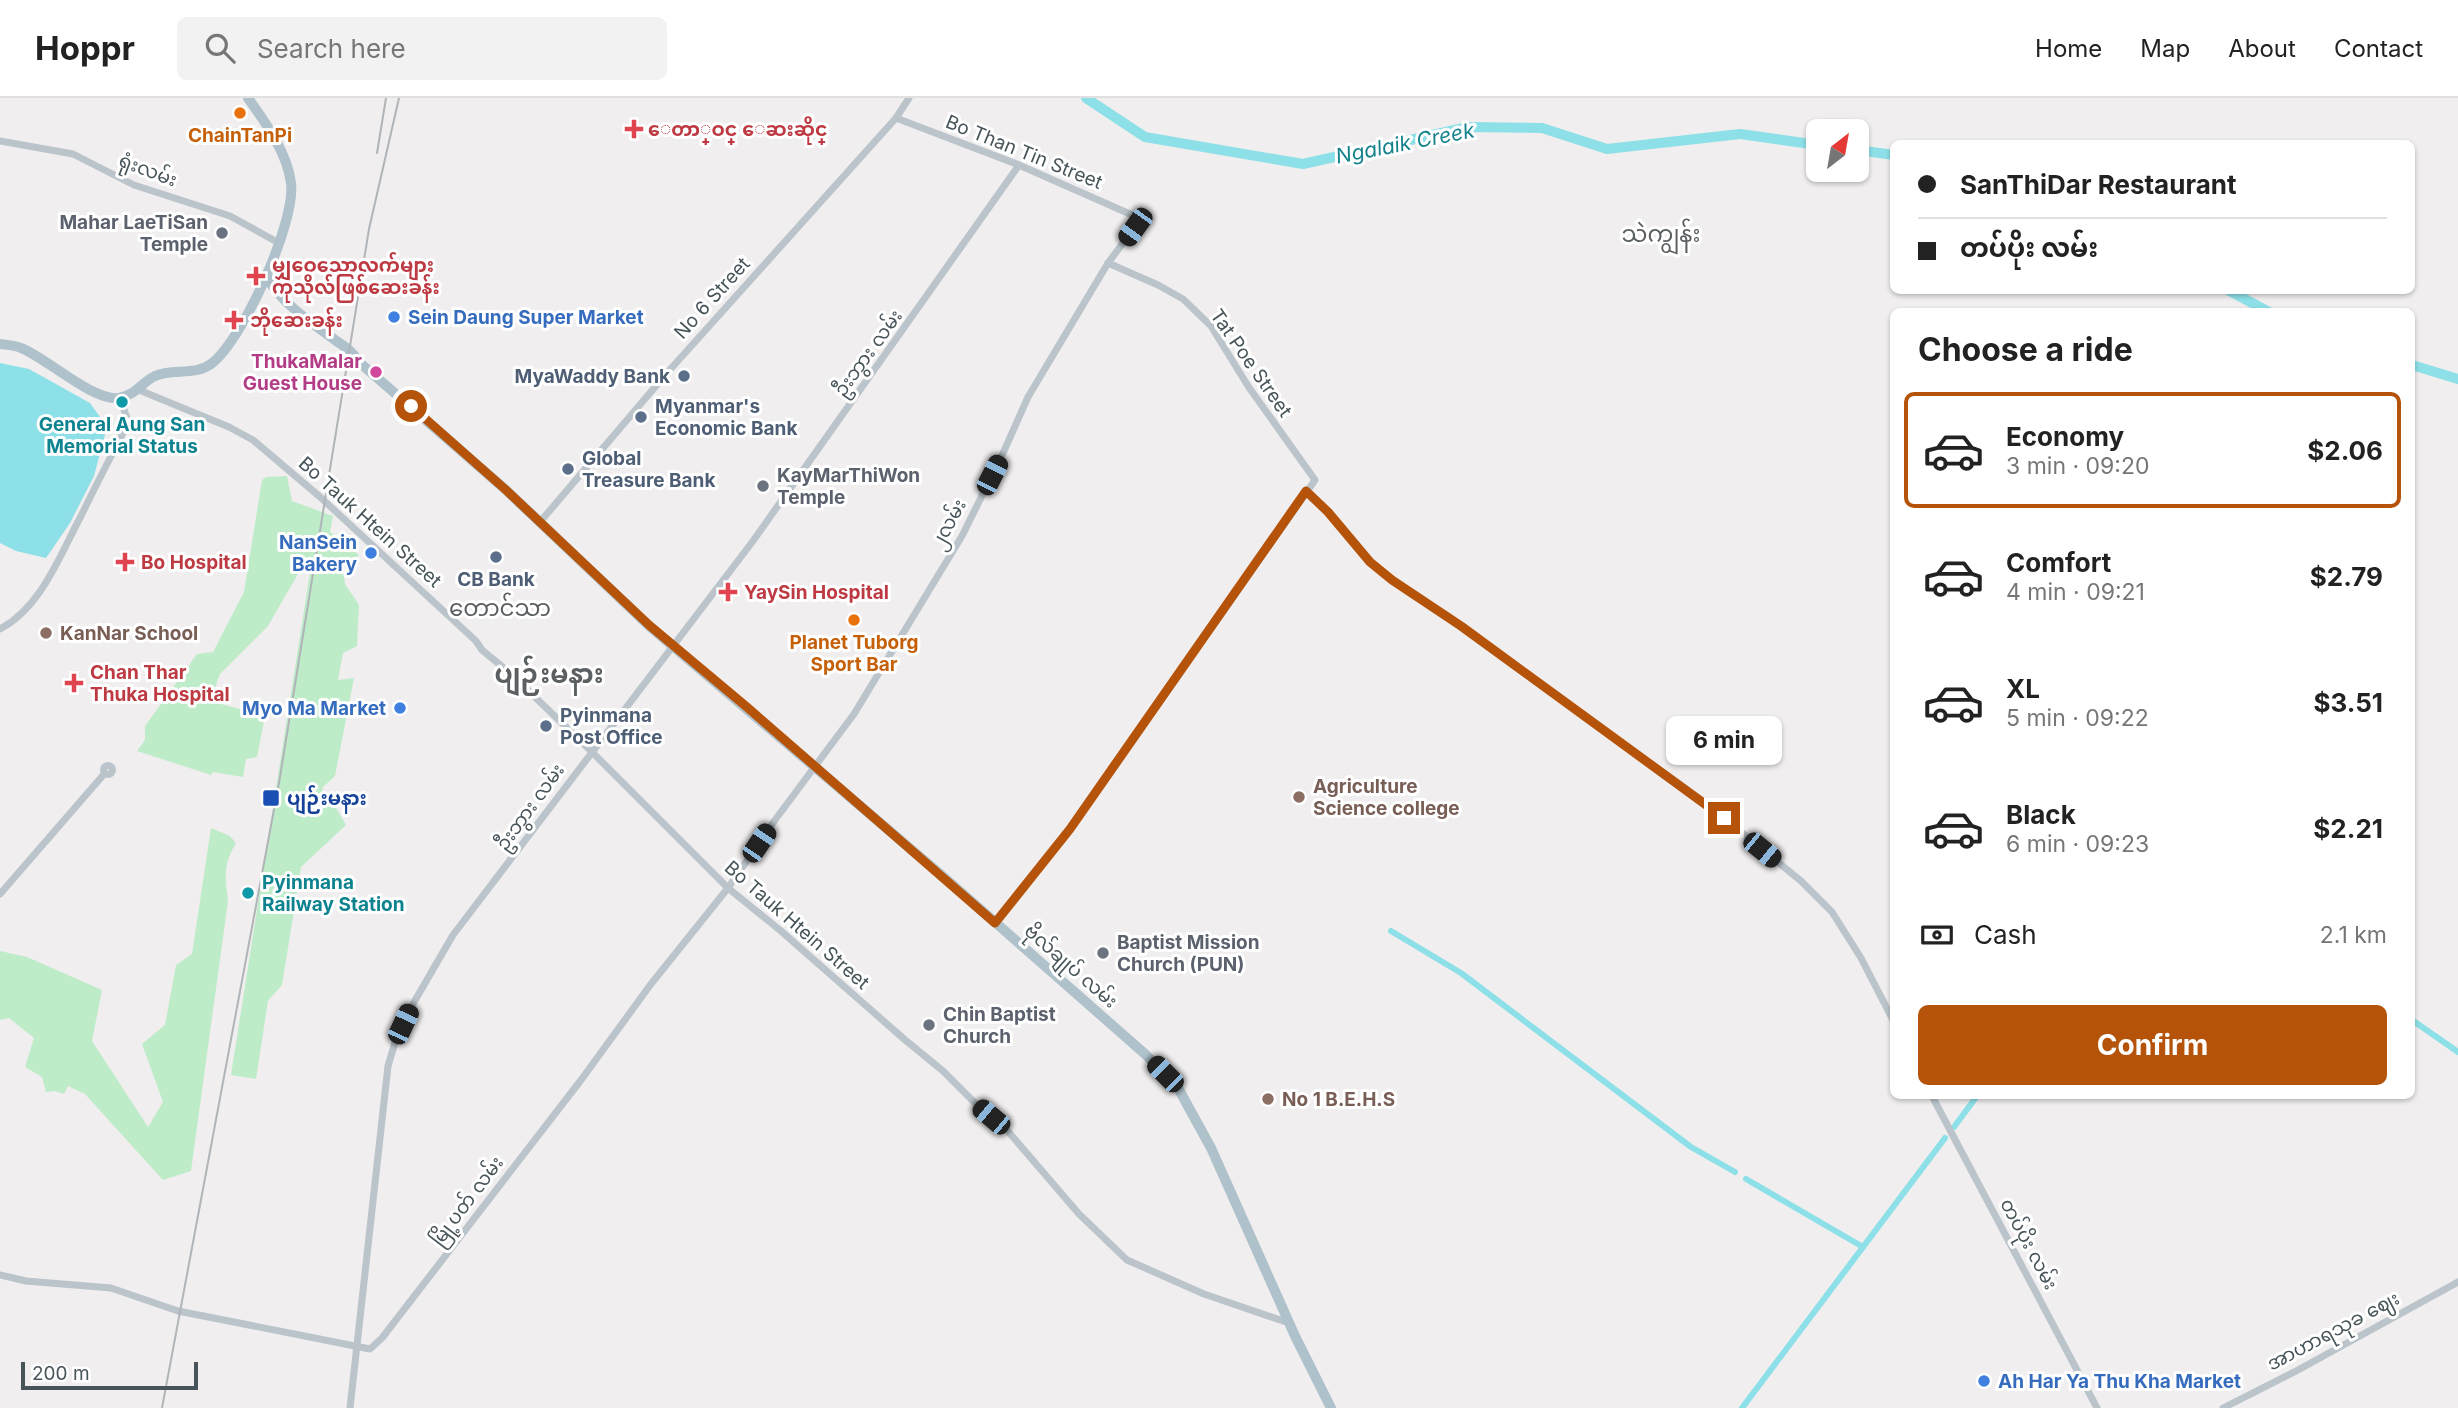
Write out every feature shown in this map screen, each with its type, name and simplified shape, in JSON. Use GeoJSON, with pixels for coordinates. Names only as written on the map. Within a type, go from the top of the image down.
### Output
{"type":"FeatureCollection","features":[{"type":"Feature","properties":{"kind":"main road"},"geometry":{"type":"LineString","coordinates":[[0,344],[20,347],[100,394],[120,398],[139,390],[156,376],[204,368],[213,363],[233,338],[266,276],[279,243],[290,202],[291,179],[269,128],[248,98]]}},
{"type":"Feature","properties":{"kind":"main road","name":"ဗိုလ်ချုပ် လမ်း"},"geometry":{"type":"LineString","coordinates":[[266,276],[275,292],[333,339],[346,346],[359,362],[540,522],[595,577],[1145,1054],[1177,1086],[1211,1148],[1289,1323],[1331,1408]]}},
{"type":"Feature","properties":{"kind":"street","name":"No 6 Street"},"geometry":{"type":"LineString","coordinates":[[540,522],[689,348],[896,118],[909,98]]}},
{"type":"Feature","properties":{"kind":"street","name":"Bo Than Tin Street"},"geometry":{"type":"LineString","coordinates":[[896,118],[1019,165],[1139,218]]}},
{"type":"Feature","properties":{"kind":"street","name":"ရုံးလမ်း"},"geometry":{"type":"LineString","coordinates":[[0,141],[73,154],[134,185],[230,216],[279,243]]}},
{"type":"Feature","properties":{"kind":"street","name":"ဦးဘွား လမ်း"},"geometry":{"type":"LineString","coordinates":[[350,1408],[388,1066],[396,1039],[410,1009],[453,936],[806,468],[1019,165]]}},
{"type":"Feature","properties":{"kind":"street","name":"၂လမ်း"},"geometry":{"type":"LineString","coordinates":[[816,767],[854,714],[933,586],[962,536],[1028,397],[1108,263],[1139,218]]}},
{"type":"Feature","properties":{"kind":"street","name":"Tat Poe Street"},"geometry":{"type":"LineString","coordinates":[[1108,263],[1183,299],[1211,326],[1248,386],[1315,480],[1306,491]]}},
{"type":"Feature","properties":{"kind":"street","name":"Bo Tauk Htein Street"},"geometry":{"type":"LineString","coordinates":[[139,390],[229,427],[253,440],[387,558],[591,751],[728,888],[943,1071],[1006,1129],[1079,1214],[1127,1261],[1204,1294],[1289,1323]]}},
{"type":"Feature","properties":{"kind":"street"},"geometry":{"type":"LineString","coordinates":[[0,629],[16,619],[36,596],[72,533],[125,429],[127,418],[120,398]]}},
{"type":"Feature","properties":{"kind":"street"},"geometry":{"type":"LineString","coordinates":[[995,923],[1070,829],[1306,491],[1384,574],[1461,626],[1724,818],[1819,897],[1832,912],[1861,958],[1890,1014]]}},
{"type":"Feature","properties":{"kind":"street","name":"မြို့ပတ် လမ်း"},"geometry":{"type":"LineString","coordinates":[[357,1345],[370,1349],[382,1338],[560,1108],[651,984],[728,888],[816,767]]}},
{"type":"Feature","properties":{"kind":"street"},"geometry":{"type":"LineString","coordinates":[[0,894],[105,773]]}},
{"type":"Feature","properties":{"kind":"street","name":"တပ်ပိုး လမ်း"},"geometry":{"type":"LineString","coordinates":[[1934,1099],[2097,1408]]}},
{"type":"Feature","properties":{"kind":"street"},"geometry":{"type":"LineString","coordinates":[[0,1275],[26,1281],[111,1287],[178,1311],[357,1345]]}},
{"type":"Feature","properties":{"kind":"street","name":"အာဟာရသုခ ဈေး"},"geometry":{"type":"LineString","coordinates":[[2223,1408],[2458,1282]]}},
{"type":"Feature","properties":{"kind":"green space"},"geometry":{"type":"Polygon","coordinates":[[[287,476],[292,501],[333,516],[330,532],[359,555],[343,569],[345,584],[359,605],[357,646],[343,653],[338,680],[354,678],[335,776],[323,787],[321,796],[334,804],[346,825],[301,867],[282,985],[268,1001],[256,1079],[231,1075],[311,566],[306,560],[268,626],[220,674],[210,701],[265,716],[257,757],[246,759],[243,777],[213,772],[211,775],[137,751],[145,740],[145,726],[197,654],[213,652],[244,592],[262,480],[266,477],[287,476]]]}},
{"type":"Feature","properties":{"kind":"green space"},"geometry":{"type":"Polygon","coordinates":[[[211,828],[230,836],[236,843],[226,871],[228,901],[191,1171],[163,1180],[85,1094],[68,1086],[64,1094],[46,1092],[42,1077],[25,1067],[34,1038],[9,1018],[0,1020],[0,951],[27,957],[102,990],[92,1041],[148,1127],[163,1102],[142,1044],[165,1025],[176,965],[192,954],[211,828]]]}},
{"type":"Feature","properties":{"kind":"water"},"geometry":{"type":"Polygon","coordinates":[[[0,363],[29,369],[90,403],[107,427],[94,476],[70,523],[46,558],[16,551],[0,543],[0,363]]]}},
{"type":"Feature","properties":{"kind":"waterway","name":"Ngalaik Creek"},"geometry":{"type":"LineString","coordinates":[[1086,98],[1145,137],[1303,164],[1468,127],[1542,128],[1607,149],[1740,134],[1806,143]]}},
{"type":"Feature","properties":{"kind":"waterway","name":"Ngalaik Creek"},"geometry":{"type":"LineString","coordinates":[[1869,152],[1890,154]]}},
{"type":"Feature","properties":{"kind":"waterway","name":"Ngalaik Creek"},"geometry":{"type":"LineString","coordinates":[[2235,294],[2262,308]]}},
{"type":"Feature","properties":{"kind":"waterway","name":"Ngalaik Creek"},"geometry":{"type":"LineString","coordinates":[[2415,366],[2458,379]]}},
{"type":"Feature","properties":{"kind":"waterway"},"geometry":{"type":"LineString","coordinates":[[1391,931],[1461,973],[1691,1147],[1735,1172]]}},
{"type":"Feature","properties":{"kind":"waterway"},"geometry":{"type":"LineString","coordinates":[[2415,1022],[2458,1052]]}},
{"type":"Feature","properties":{"kind":"waterway"},"geometry":{"type":"LineString","coordinates":[[1954,1127],[1975,1099]]}},
{"type":"Feature","properties":{"kind":"waterway"},"geometry":{"type":"LineString","coordinates":[[1742,1408],[1945,1138]]}},
{"type":"Feature","properties":{"kind":"waterway"},"geometry":{"type":"LineString","coordinates":[[1746,1179],[1863,1247]]}},
{"type":"Feature","properties":{"kind":"railway"},"geometry":{"type":"LineString","coordinates":[[377,153],[386,98]]}},
{"type":"Feature","properties":{"kind":"railway"},"geometry":{"type":"LineString","coordinates":[[162,1408],[279,783],[369,229],[399,98]]}},
{"type":"Feature","properties":{"kind":"place","name":"ChainTanPi"},"geometry":{"type":"Point","coordinates":[240,113]}},
{"type":"Feature","properties":{"kind":"place","name":"ေတာ္ဝင္ ေဆးဆိုင္"},"geometry":{"type":"Point","coordinates":[634,129]}},
{"type":"Feature","properties":{"kind":"place","name":"Mahar LaeTiSan Temple"},"geometry":{"type":"Point","coordinates":[222,233]}},
{"type":"Feature","properties":{"kind":"place","name":"မျှဝေသောလက်များ ကုသိုလ်ဖြစ်ဆေးခန်း"},"geometry":{"type":"Point","coordinates":[256,276]}},
{"type":"Feature","properties":{"kind":"place","name":"Sein Daung Super Market"},"geometry":{"type":"Point","coordinates":[394,317]}},
{"type":"Feature","properties":{"kind":"place","name":"ဘိုဆေးခန်း"},"geometry":{"type":"Point","coordinates":[234,320]}},
{"type":"Feature","properties":{"kind":"place","name":"ThukaMalar Guest House"},"geometry":{"type":"Point","coordinates":[376,372]}},
{"type":"Feature","properties":{"kind":"place","name":"MyaWaddy Bank"},"geometry":{"type":"Point","coordinates":[684,376]}},
{"type":"Feature","properties":{"kind":"place","name":"General Aung San Memorial Status"},"geometry":{"type":"Point","coordinates":[122,402]}},
{"type":"Feature","properties":{"kind":"place","name":"Myanmar's Economic Bank"},"geometry":{"type":"Point","coordinates":[641,417]}},
{"type":"Feature","properties":{"kind":"place","name":"Global Treasure Bank"},"geometry":{"type":"Point","coordinates":[568,469]}},
{"type":"Feature","properties":{"kind":"place","name":"KayMarThiWon Temple"},"geometry":{"type":"Point","coordinates":[763,486]}},
{"type":"Feature","properties":{"kind":"place","name":"NanSein Bakery"},"geometry":{"type":"Point","coordinates":[371,553]}},
{"type":"Feature","properties":{"kind":"place","name":"CB Bank"},"geometry":{"type":"Point","coordinates":[496,557]}},
{"type":"Feature","properties":{"kind":"place","name":"Bo Hospital"},"geometry":{"type":"Point","coordinates":[125,562]}},
{"type":"Feature","properties":{"kind":"place","name":"YaySin Hospital"},"geometry":{"type":"Point","coordinates":[728,592]}},
{"type":"Feature","properties":{"kind":"place","name":"Planet Tuborg Sport Bar"},"geometry":{"type":"Point","coordinates":[854,620]}},
{"type":"Feature","properties":{"kind":"place","name":"KanNar School"},"geometry":{"type":"Point","coordinates":[46,633]}},
{"type":"Feature","properties":{"kind":"place","name":"Chan Thar Thuka Hospital"},"geometry":{"type":"Point","coordinates":[74,683]}},
{"type":"Feature","properties":{"kind":"place","name":"Myo Ma Market"},"geometry":{"type":"Point","coordinates":[400,708]}},
{"type":"Feature","properties":{"kind":"place","name":"Pyinmana Post Office"},"geometry":{"type":"Point","coordinates":[546,726]}},
{"type":"Feature","properties":{"kind":"place","name":"Agriculture Science college"},"geometry":{"type":"Point","coordinates":[1299,797]}},
{"type":"Feature","properties":{"kind":"place","name":"ပျဉ်းမနား"},"geometry":{"type":"Point","coordinates":[271,798]}},
{"type":"Feature","properties":{"kind":"place","name":"Pyinmana Railway Station"},"geometry":{"type":"Point","coordinates":[248,893]}},
{"type":"Feature","properties":{"kind":"place","name":"Baptist Mission Church (PUN)"},"geometry":{"type":"Point","coordinates":[1103,953]}},
{"type":"Feature","properties":{"kind":"place","name":"Chin Baptist Church"},"geometry":{"type":"Point","coordinates":[929,1025]}},
{"type":"Feature","properties":{"kind":"place","name":"No 1 B.E.H.S"},"geometry":{"type":"Point","coordinates":[1268,1099]}},
{"type":"Feature","properties":{"kind":"place","name":"Ah Har Ya Thu Kha Market"},"geometry":{"type":"Point","coordinates":[1984,1381]}},
{"type":"Feature","properties":{"kind":"district","name":"သဲကျွန်း"},"geometry":{"type":"Point","coordinates":[1661,234]}},
{"type":"Feature","properties":{"kind":"district","name":"တောင်သာ"},"geometry":{"type":"Point","coordinates":[500,608]}},
{"type":"Feature","properties":{"kind":"district","name":"ပျဉ်းမနား"},"geometry":{"type":"Point","coordinates":[549,673]}},
{"type":"Feature","properties":{"kind":"route"},"geometry":{"type":"LineString","coordinates":[[411,406],[506,490],[595,577],[649,625],[995,923],[1070,829],[1306,491],[1328,512],[1370,562],[1392,580],[1461,626],[1724,818]]}}]}
